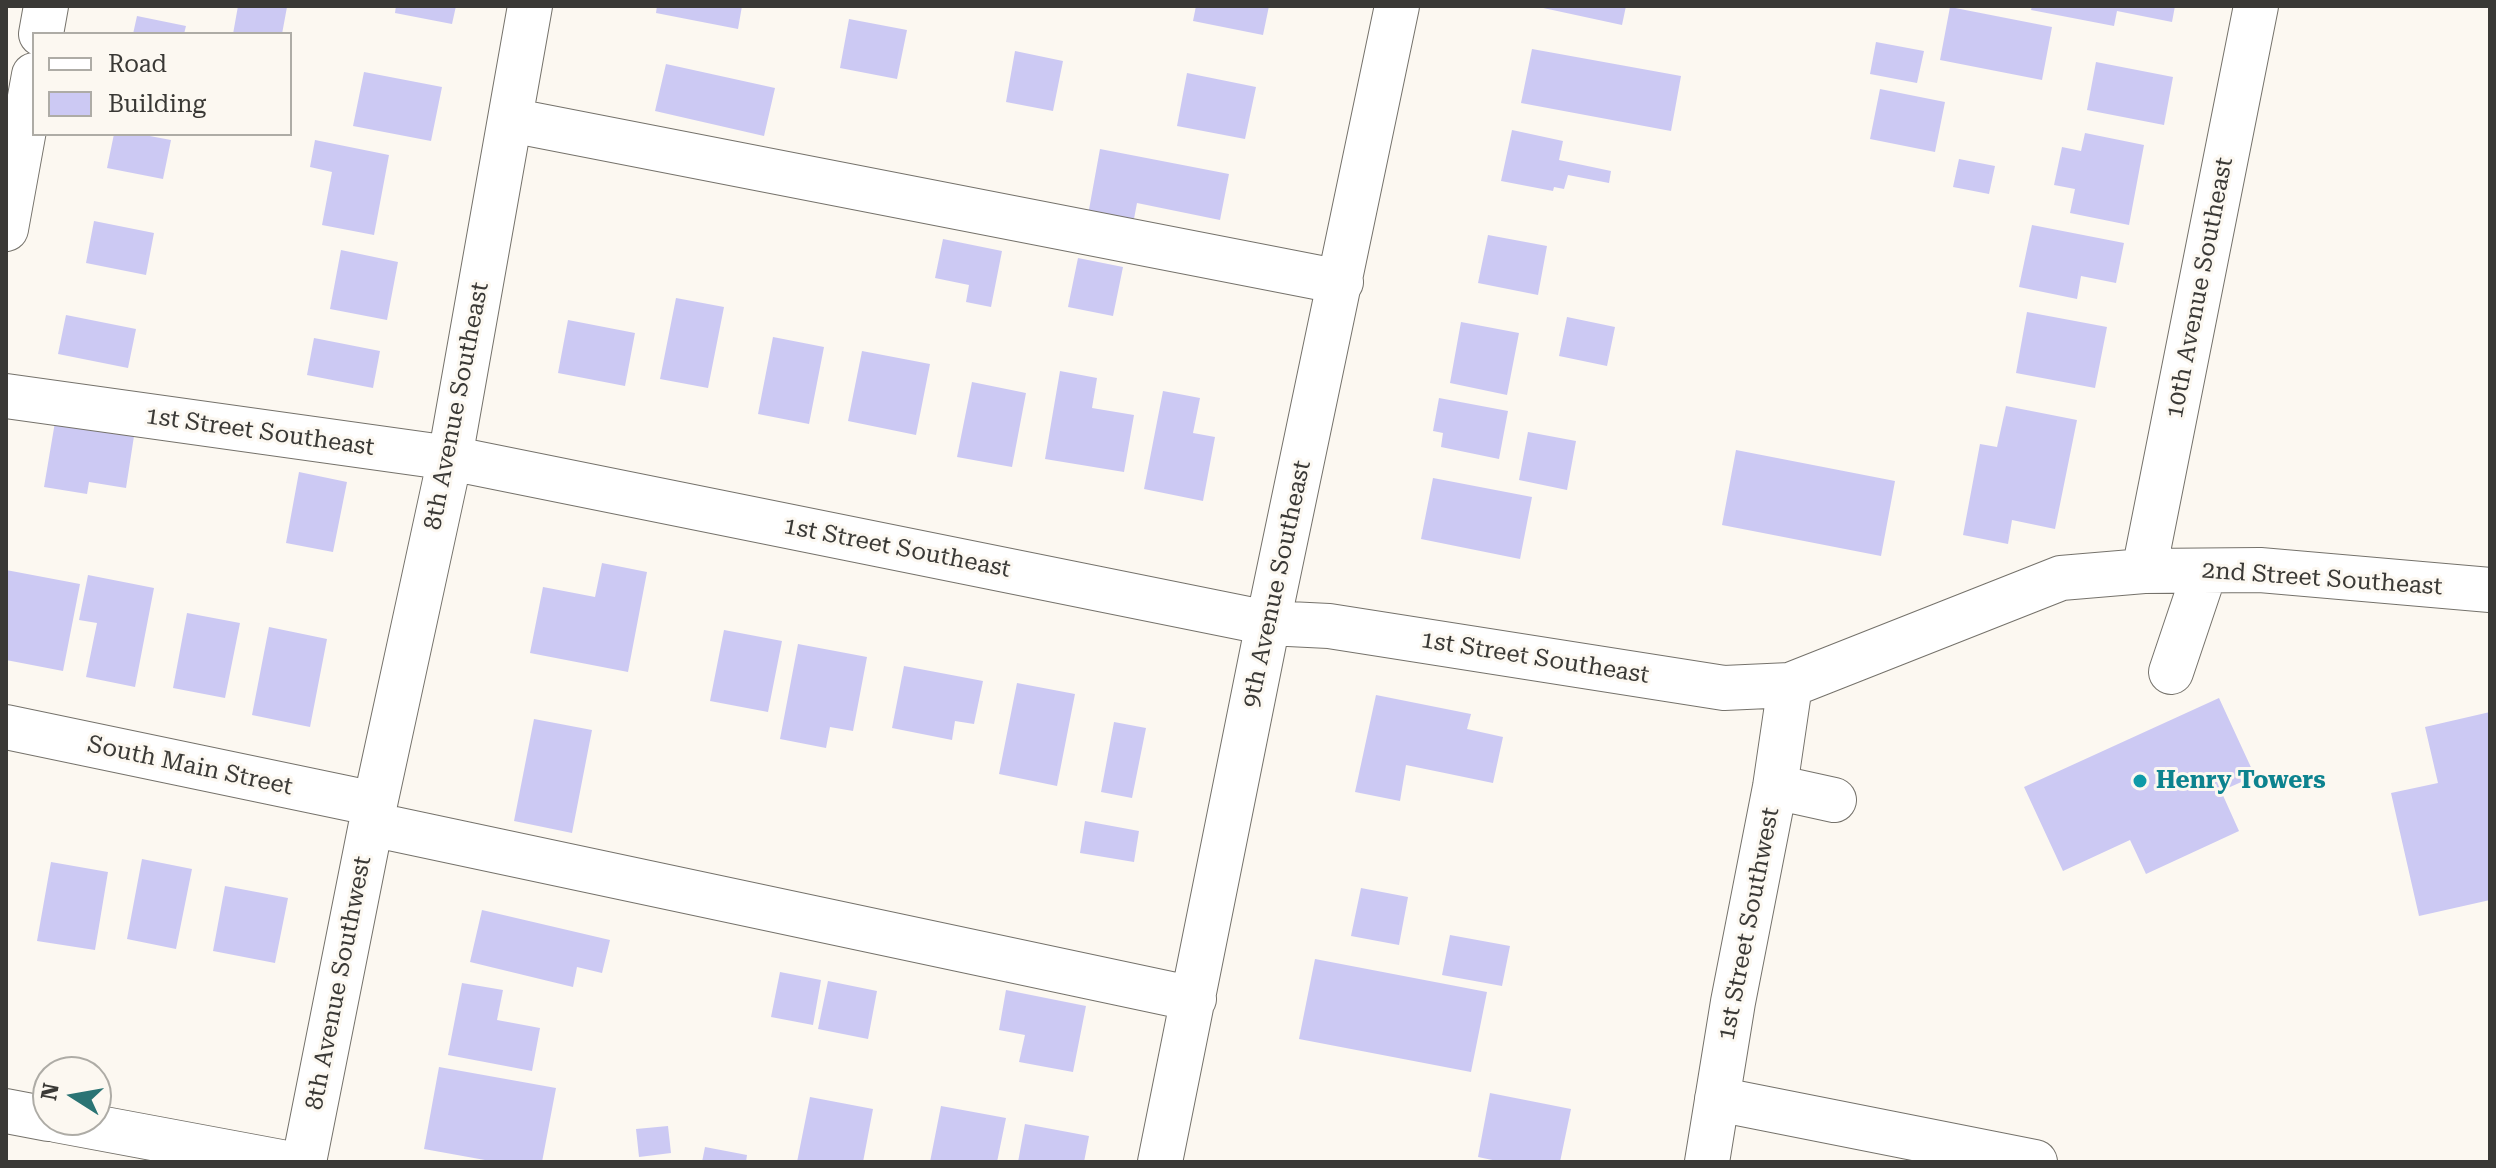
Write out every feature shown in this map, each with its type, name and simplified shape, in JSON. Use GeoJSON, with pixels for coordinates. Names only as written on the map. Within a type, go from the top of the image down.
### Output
{"type":"FeatureCollection","features":[{"type":"Feature","properties":{"kind":"street"},"geometry":{"type":"LineString","coordinates":[[41,32],[46,6]]}},
{"type":"Feature","properties":{"kind":"street","name":"8th Avenue Southeast"},"geometry":{"type":"LineString","coordinates":[[373,814],[450,458],[530,6]]}},
{"type":"Feature","properties":{"kind":"street","name":"9th Avenue Southeast"},"geometry":{"type":"LineString","coordinates":[[1160,1162],[1268,623],[1397,6]]}},
{"type":"Feature","properties":{"kind":"street","name":"10th Avenue Southeast"},"geometry":{"type":"LineString","coordinates":[[2144,571],[2256,6]]}},
{"type":"Feature","properties":{"kind":"street"},"geometry":{"type":"LineString","coordinates":[[6,229],[32,86]]}},
{"type":"Feature","properties":{"kind":"street"},"geometry":{"type":"LineString","coordinates":[[510,120],[1341,282]]}},
{"type":"Feature","properties":{"kind":"street","name":"1st Street Southeast"},"geometry":{"type":"LineString","coordinates":[[6,396],[450,458],[1268,623],[1329,626],[1724,688],[1790,685]]}},
{"type":"Feature","properties":{"kind":"street","name":"2nd Street Southeast"},"geometry":{"type":"LineString","coordinates":[[1790,685],[2061,578],[2144,571],[2260,570],[2490,590]]}},
{"type":"Feature","properties":{"kind":"street"},"geometry":{"type":"LineString","coordinates":[[2171,672],[2205,571]]}},
{"type":"Feature","properties":{"kind":"street","name":"1st Street Southwest"},"geometry":{"type":"LineString","coordinates":[[1707,1162],[1775,787],[1790,685]]}},
{"type":"Feature","properties":{"kind":"street","name":"South Main Street"},"geometry":{"type":"LineString","coordinates":[[6,727],[373,814],[1194,999]]}},
{"type":"Feature","properties":{"kind":"street"},"geometry":{"type":"LineString","coordinates":[[1775,787],[1834,800]]}},
{"type":"Feature","properties":{"kind":"street","name":"8th Avenue Southwest"},"geometry":{"type":"LineString","coordinates":[[304,1162],[373,814]]}},
{"type":"Feature","properties":{"kind":"street"},"geometry":{"type":"LineString","coordinates":[[1717,1099],[2035,1162]]}},
{"type":"Feature","properties":{"kind":"street"},"geometry":{"type":"LineString","coordinates":[[6,1111],[32,1116]]}},
{"type":"Feature","properties":{"kind":"street"},"geometry":{"type":"LineString","coordinates":[[112,1130],[281,1162]]}},
{"type":"Feature","properties":{"kind":"building"},"geometry":{"type":"Polygon","coordinates":[[[238,6],[287,7],[282,32],[233,32],[238,6]]]}},
{"type":"Feature","properties":{"kind":"building"},"geometry":{"type":"Polygon","coordinates":[[[396,6],[456,6],[452,24],[395,13],[396,6]]]}},
{"type":"Feature","properties":{"kind":"building"},"geometry":{"type":"Polygon","coordinates":[[[657,6],[742,6],[738,29],[656,13],[657,6]]]}},
{"type":"Feature","properties":{"kind":"building"},"geometry":{"type":"Polygon","coordinates":[[[1196,6],[1269,6],[1263,35],[1193,21],[1196,6]]]}},
{"type":"Feature","properties":{"kind":"building"},"geometry":{"type":"Polygon","coordinates":[[[1534,6],[1626,6],[1622,25],[1534,6]]]}},
{"type":"Feature","properties":{"kind":"building"},"geometry":{"type":"Polygon","coordinates":[[[2032,6],[2175,6],[2172,22],[2117,11],[2114,26],[2031,10],[2032,6]]]}},
{"type":"Feature","properties":{"kind":"building"},"geometry":{"type":"Polygon","coordinates":[[[1950,7],[2052,27],[2042,80],[1940,60],[1950,7]]]}},
{"type":"Feature","properties":{"kind":"building"},"geometry":{"type":"Polygon","coordinates":[[[137,16],[186,26],[184,32],[133,32],[137,16]]]}},
{"type":"Feature","properties":{"kind":"building"},"geometry":{"type":"Polygon","coordinates":[[[849,19],[907,30],[897,79],[840,68],[849,19]]]}},
{"type":"Feature","properties":{"kind":"building"},"geometry":{"type":"Polygon","coordinates":[[[1876,42],[1924,51],[1917,83],[1870,74],[1876,42]]]}},
{"type":"Feature","properties":{"kind":"building"},"geometry":{"type":"Polygon","coordinates":[[[1532,49],[1681,76],[1671,131],[1521,103],[1532,49]]]}},
{"type":"Feature","properties":{"kind":"building"},"geometry":{"type":"Polygon","coordinates":[[[1015,51],[1063,61],[1053,111],[1006,102],[1015,51]]]}},
{"type":"Feature","properties":{"kind":"building"},"geometry":{"type":"Polygon","coordinates":[[[2096,62],[2173,77],[2164,125],[2087,110],[2096,62]]]}},
{"type":"Feature","properties":{"kind":"building"},"geometry":{"type":"Polygon","coordinates":[[[666,64],[775,88],[764,136],[655,111],[666,64]]]}},
{"type":"Feature","properties":{"kind":"building"},"geometry":{"type":"Polygon","coordinates":[[[364,72],[442,87],[431,141],[353,126],[364,72]]]}},
{"type":"Feature","properties":{"kind":"building"},"geometry":{"type":"Polygon","coordinates":[[[1187,73],[1256,87],[1245,139],[1177,126],[1187,73]]]}},
{"type":"Feature","properties":{"kind":"building"},"geometry":{"type":"Polygon","coordinates":[[[1880,89],[1945,102],[1935,152],[1870,139],[1880,89]]]}},
{"type":"Feature","properties":{"kind":"building"},"geometry":{"type":"Polygon","coordinates":[[[1512,130],[1563,141],[1559,160],[1611,171],[1609,183],[1568,175],[1564,189],[1554,187],[1553,191],[1501,181],[1512,130]]]}},
{"type":"Feature","properties":{"kind":"building"},"geometry":{"type":"Polygon","coordinates":[[[2085,133],[2144,145],[2129,225],[2070,213],[2075,189],[2054,185],[2062,147],[2081,151],[2085,133]]]}},
{"type":"Feature","properties":{"kind":"building"},"geometry":{"type":"Polygon","coordinates":[[[114,136],[150,136],[171,140],[163,179],[107,168],[114,136]]]}},
{"type":"Feature","properties":{"kind":"building"},"geometry":{"type":"Polygon","coordinates":[[[315,140],[389,155],[374,235],[322,225],[332,172],[310,167],[315,140]]]}},
{"type":"Feature","properties":{"kind":"building"},"geometry":{"type":"Polygon","coordinates":[[[1100,149],[1229,174],[1220,220],[1137,203],[1133,224],[1088,215],[1100,149]]]}},
{"type":"Feature","properties":{"kind":"building"},"geometry":{"type":"Polygon","coordinates":[[[1959,159],[1995,166],[1989,194],[1953,187],[1959,159]]]}},
{"type":"Feature","properties":{"kind":"building"},"geometry":{"type":"Polygon","coordinates":[[[94,221],[154,233],[146,275],[86,263],[94,221]]]}},
{"type":"Feature","properties":{"kind":"building"},"geometry":{"type":"Polygon","coordinates":[[[2032,225],[2124,243],[2116,283],[2081,276],[2077,299],[2019,287],[2032,225]]]}},
{"type":"Feature","properties":{"kind":"building"},"geometry":{"type":"Polygon","coordinates":[[[1488,235],[1547,246],[1538,295],[1478,283],[1488,235]]]}},
{"type":"Feature","properties":{"kind":"building"},"geometry":{"type":"Polygon","coordinates":[[[943,239],[1002,251],[991,307],[966,302],[969,285],[935,278],[943,239]]]}},
{"type":"Feature","properties":{"kind":"building"},"geometry":{"type":"Polygon","coordinates":[[[341,250],[398,262],[387,320],[330,309],[341,250]]]}},
{"type":"Feature","properties":{"kind":"building"},"geometry":{"type":"Polygon","coordinates":[[[1078,258],[1123,267],[1113,316],[1068,307],[1078,258]]]}},
{"type":"Feature","properties":{"kind":"building"},"geometry":{"type":"Polygon","coordinates":[[[676,298],[724,307],[708,388],[660,379],[676,298]]]}},
{"type":"Feature","properties":{"kind":"building"},"geometry":{"type":"Polygon","coordinates":[[[2027,312],[2107,327],[2095,388],[2016,373],[2027,312]]]}},
{"type":"Feature","properties":{"kind":"building"},"geometry":{"type":"Polygon","coordinates":[[[66,315],[136,329],[128,368],[58,354],[66,315]]]}},
{"type":"Feature","properties":{"kind":"building"},"geometry":{"type":"Polygon","coordinates":[[[1567,317],[1615,327],[1607,366],[1559,356],[1567,317]]]}},
{"type":"Feature","properties":{"kind":"building"},"geometry":{"type":"Polygon","coordinates":[[[568,320],[635,333],[625,386],[558,373],[568,320]]]}},
{"type":"Feature","properties":{"kind":"building"},"geometry":{"type":"Polygon","coordinates":[[[1461,322],[1519,333],[1507,395],[1450,383],[1461,322]]]}},
{"type":"Feature","properties":{"kind":"building"},"geometry":{"type":"Polygon","coordinates":[[[773,337],[824,347],[809,424],[758,414],[773,337]]]}},
{"type":"Feature","properties":{"kind":"building"},"geometry":{"type":"Polygon","coordinates":[[[314,338],[380,351],[373,388],[307,375],[314,338]]]}},
{"type":"Feature","properties":{"kind":"building"},"geometry":{"type":"Polygon","coordinates":[[[862,351],[930,364],[916,435],[848,421],[862,351]]]}},
{"type":"Feature","properties":{"kind":"building"},"geometry":{"type":"Polygon","coordinates":[[[1060,371],[1097,378],[1092,408],[1134,415],[1124,472],[1045,459],[1060,371]]]}},
{"type":"Feature","properties":{"kind":"building"},"geometry":{"type":"Polygon","coordinates":[[[972,382],[1026,393],[1012,467],[957,457],[972,382]]]}},
{"type":"Feature","properties":{"kind":"building"},"geometry":{"type":"Polygon","coordinates":[[[1163,391],[1200,398],[1193,433],[1215,437],[1203,501],[1144,489],[1163,391]]]}},
{"type":"Feature","properties":{"kind":"building"},"geometry":{"type":"Polygon","coordinates":[[[1439,398],[1508,411],[1499,459],[1441,447],[1443,433],[1433,431],[1439,398]]]}},
{"type":"Feature","properties":{"kind":"building"},"geometry":{"type":"Polygon","coordinates":[[[2006,406],[2077,420],[2055,529],[2012,520],[2008,544],[1963,535],[1980,444],[1997,447],[2006,406]]]}},
{"type":"Feature","properties":{"kind":"building"},"geometry":{"type":"Polygon","coordinates":[[[55,422],[134,436],[126,488],[89,482],[87,494],[44,487],[55,422]]]}},
{"type":"Feature","properties":{"kind":"building"},"geometry":{"type":"Polygon","coordinates":[[[1528,432],[1576,441],[1567,490],[1519,480],[1528,432]]]}},
{"type":"Feature","properties":{"kind":"building"},"geometry":{"type":"Polygon","coordinates":[[[1736,450],[1895,481],[1881,556],[1722,525],[1736,450]]]}},
{"type":"Feature","properties":{"kind":"building"},"geometry":{"type":"Polygon","coordinates":[[[299,472],[347,482],[333,552],[286,543],[299,472]]]}},
{"type":"Feature","properties":{"kind":"building"},"geometry":{"type":"Polygon","coordinates":[[[1433,478],[1532,497],[1520,559],[1421,539],[1433,478]]]}},
{"type":"Feature","properties":{"kind":"building"},"geometry":{"type":"Polygon","coordinates":[[[602,563],[647,572],[628,672],[530,653],[543,587],[595,597],[602,563]]]}},
{"type":"Feature","properties":{"kind":"building"},"geometry":{"type":"Polygon","coordinates":[[[6,570],[80,584],[63,671],[6,660],[6,570]]]}},
{"type":"Feature","properties":{"kind":"building"},"geometry":{"type":"Polygon","coordinates":[[[88,575],[154,588],[135,687],[86,677],[97,623],[79,620],[88,575]]]}},
{"type":"Feature","properties":{"kind":"building"},"geometry":{"type":"Polygon","coordinates":[[[187,613],[240,623],[225,698],[173,688],[187,613]]]}},
{"type":"Feature","properties":{"kind":"building"},"geometry":{"type":"Polygon","coordinates":[[[269,627],[327,639],[310,727],[252,715],[269,627]]]}},
{"type":"Feature","properties":{"kind":"building"},"geometry":{"type":"Polygon","coordinates":[[[724,630],[782,641],[768,712],[710,701],[724,630]]]}},
{"type":"Feature","properties":{"kind":"building"},"geometry":{"type":"Polygon","coordinates":[[[798,644],[867,657],[853,731],[830,727],[826,748],[780,739],[798,644]]]}},
{"type":"Feature","properties":{"kind":"building"},"geometry":{"type":"Polygon","coordinates":[[[904,666],[983,681],[974,724],[955,721],[952,740],[892,728],[904,666]]]}},
{"type":"Feature","properties":{"kind":"building"},"geometry":{"type":"Polygon","coordinates":[[[1017,683],[1075,694],[1057,786],[999,774],[1017,683]]]}},
{"type":"Feature","properties":{"kind":"building"},"geometry":{"type":"Polygon","coordinates":[[[1376,695],[1471,714],[1467,729],[1503,737],[1493,783],[1406,765],[1400,801],[1355,792],[1376,695]]]}},
{"type":"Feature","properties":{"kind":"building","name":"Henry Towers"},"geometry":{"type":"Polygon","coordinates":[[[2219,698],[2255,776],[2221,791],[2239,831],[2146,874],[2130,840],[2063,871],[2024,787],[2219,698]]]}},
{"type":"Feature","properties":{"kind":"building"},"geometry":{"type":"Polygon","coordinates":[[[2490,712],[2490,900],[2419,916],[2391,793],[2438,783],[2425,727],[2490,712]]]}},
{"type":"Feature","properties":{"kind":"building"},"geometry":{"type":"Polygon","coordinates":[[[534,719],[592,730],[572,833],[514,821],[534,719]]]}},
{"type":"Feature","properties":{"kind":"building"},"geometry":{"type":"Polygon","coordinates":[[[1114,722],[1146,728],[1132,798],[1101,792],[1114,722]]]}},
{"type":"Feature","properties":{"kind":"building"},"geometry":{"type":"Polygon","coordinates":[[[1085,821],[1139,831],[1134,862],[1080,853],[1085,821]]]}},
{"type":"Feature","properties":{"kind":"building"},"geometry":{"type":"Polygon","coordinates":[[[142,859],[192,869],[176,949],[127,939],[142,859]]]}},
{"type":"Feature","properties":{"kind":"building"},"geometry":{"type":"Polygon","coordinates":[[[51,862],[108,872],[95,950],[37,941],[51,862]]]}},
{"type":"Feature","properties":{"kind":"building"},"geometry":{"type":"Polygon","coordinates":[[[225,886],[288,898],[275,963],[213,951],[225,886]]]}},
{"type":"Feature","properties":{"kind":"building"},"geometry":{"type":"Polygon","coordinates":[[[1361,888],[1408,897],[1399,945],[1351,936],[1361,888]]]}},
{"type":"Feature","properties":{"kind":"building"},"geometry":{"type":"Polygon","coordinates":[[[482,910],[610,940],[602,973],[577,967],[573,987],[470,962],[482,910]]]}},
{"type":"Feature","properties":{"kind":"building"},"geometry":{"type":"Polygon","coordinates":[[[1450,935],[1510,946],[1502,986],[1442,975],[1450,935]]]}},
{"type":"Feature","properties":{"kind":"building"},"geometry":{"type":"Polygon","coordinates":[[[1315,959],[1487,992],[1471,1072],[1299,1039],[1315,959]]]}},
{"type":"Feature","properties":{"kind":"building"},"geometry":{"type":"Polygon","coordinates":[[[780,972],[821,980],[813,1025],[771,1017],[780,972]]]}},
{"type":"Feature","properties":{"kind":"building"},"geometry":{"type":"Polygon","coordinates":[[[828,981],[877,991],[868,1039],[818,1029],[828,981]]]}},
{"type":"Feature","properties":{"kind":"building"},"geometry":{"type":"Polygon","coordinates":[[[462,983],[503,990],[497,1020],[540,1028],[532,1071],[448,1055],[462,983]]]}},
{"type":"Feature","properties":{"kind":"building"},"geometry":{"type":"Polygon","coordinates":[[[1006,990],[1086,1006],[1073,1072],[1019,1062],[1025,1035],[999,1030],[1006,990]]]}},
{"type":"Feature","properties":{"kind":"building"},"geometry":{"type":"Polygon","coordinates":[[[439,1067],[556,1088],[542,1162],[496,1162],[424,1149],[439,1067]]]}},
{"type":"Feature","properties":{"kind":"building"},"geometry":{"type":"Polygon","coordinates":[[[1490,1093],[1571,1109],[1560,1162],[1502,1162],[1478,1157],[1490,1093]]]}},
{"type":"Feature","properties":{"kind":"building"},"geometry":{"type":"Polygon","coordinates":[[[810,1097],[873,1109],[863,1162],[797,1162],[810,1097]]]}},
{"type":"Feature","properties":{"kind":"building"},"geometry":{"type":"Polygon","coordinates":[[[941,1106],[1006,1118],[997,1162],[930,1162],[941,1106]]]}},
{"type":"Feature","properties":{"kind":"building"},"geometry":{"type":"Polygon","coordinates":[[[1025,1124],[1089,1136],[1084,1162],[1018,1162],[1025,1124]]]}},
{"type":"Feature","properties":{"kind":"building"},"geometry":{"type":"Polygon","coordinates":[[[668,1126],[671,1153],[639,1157],[636,1129],[668,1126]]]}},
{"type":"Feature","properties":{"kind":"building"},"geometry":{"type":"Polygon","coordinates":[[[705,1147],[747,1155],[746,1162],[702,1162],[705,1147]]]}},
{"type":"Feature","properties":{"kind":"place","name":"Henry Towers"},"geometry":{"type":"Point","coordinates":[2140,781]}}]}
